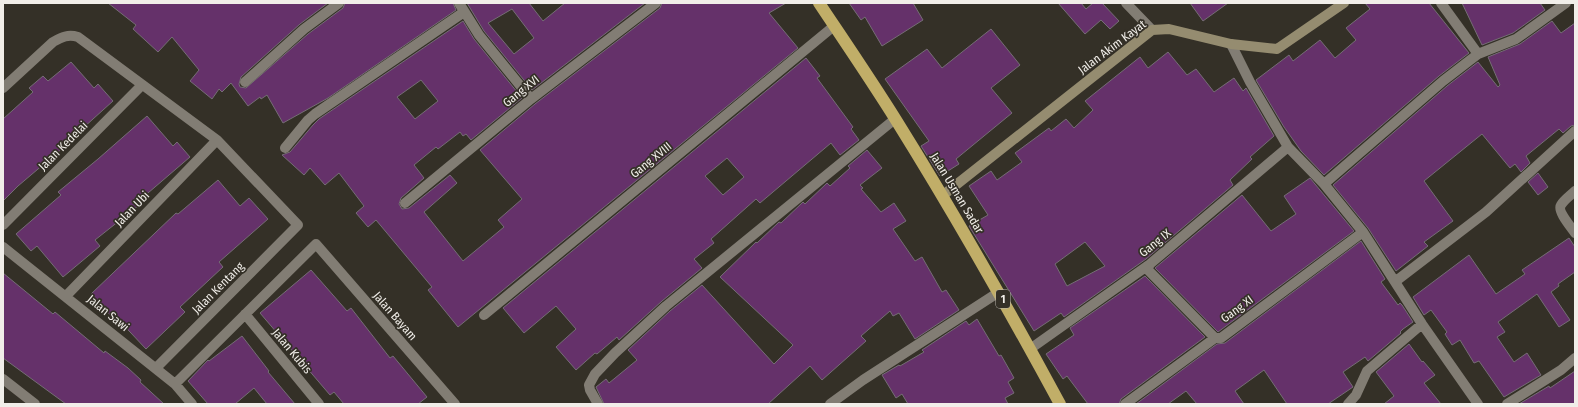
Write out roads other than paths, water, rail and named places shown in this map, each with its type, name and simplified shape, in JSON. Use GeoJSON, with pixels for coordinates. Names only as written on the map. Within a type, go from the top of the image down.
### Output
{"type":"FeatureCollection","features":[{"type":"Feature","properties":{"kind":"highway","name":"Jalan Usman Sadar"},"geometry":{"type":"LineString","coordinates":[[819,3],[895,119],[942,196],[999,292],[1060,404]]}},
{"type":"Feature","properties":{"kind":"main road","name":"Jalan Akim Kayat"},"geometry":{"type":"LineString","coordinates":[[942,196],[1152,30],[1169,29],[1231,44],[1277,49],[1344,3]]}},
{"type":"Feature","properties":{"kind":"street"},"geometry":{"type":"LineString","coordinates":[[245,82],[304,29],[339,3]]}},
{"type":"Feature","properties":{"kind":"street"},"geometry":{"type":"LineString","coordinates":[[459,3],[479,35],[531,99]]}},
{"type":"Feature","properties":{"kind":"street","name":"Gang XVI"},"geometry":{"type":"LineString","coordinates":[[405,203],[531,99],[656,3]]}},
{"type":"Feature","properties":{"kind":"street"},"geometry":{"type":"LineString","coordinates":[[1126,3],[1152,30]]}},
{"type":"Feature","properties":{"kind":"street"},"geometry":{"type":"LineString","coordinates":[[1441,3],[1478,54]]}},
{"type":"Feature","properties":{"kind":"street"},"geometry":{"type":"LineString","coordinates":[[1324,184],[1443,81],[1478,54],[1516,39],[1566,3]]}},
{"type":"Feature","properties":{"kind":"street"},"geometry":{"type":"LineString","coordinates":[[285,148],[308,120],[315,114],[464,12]]}},
{"type":"Feature","properties":{"kind":"street","name":"Gang XVIII"},"geometry":{"type":"LineString","coordinates":[[484,315],[834,26]]}},
{"type":"Feature","properties":{"kind":"street"},"geometry":{"type":"LineString","coordinates":[[3,88],[53,42],[68,35],[78,37],[216,140]]}},
{"type":"Feature","properties":{"kind":"street"},"geometry":{"type":"LineString","coordinates":[[1231,44],[1250,82],[1288,147],[1324,184],[1364,232],[1422,324],[1478,404]]}},
{"type":"Feature","properties":{"kind":"street","name":"Jalan Kedelai"},"geometry":{"type":"LineString","coordinates":[[3,225],[142,85]]}},
{"type":"Feature","properties":{"kind":"street"},"geometry":{"type":"LineString","coordinates":[[598,404],[590,390],[589,385],[595,374],[615,353],[666,306],[895,119]]}},
{"type":"Feature","properties":{"kind":"street"},"geometry":{"type":"LineString","coordinates":[[1396,281],[1486,212],[1575,131]]}},
{"type":"Feature","properties":{"kind":"street","name":"Jalan Kentang"},"geometry":{"type":"LineString","coordinates":[[156,368],[298,226],[216,140]]}},
{"type":"Feature","properties":{"kind":"street","name":"Jalan Ubi"},"geometry":{"type":"LineString","coordinates":[[66,296],[216,140]]}},
{"type":"Feature","properties":{"kind":"street","name":"Gang IX"},"geometry":{"type":"LineString","coordinates":[[1030,349],[1150,264],[1288,147]]}},
{"type":"Feature","properties":{"kind":"street"},"geometry":{"type":"LineString","coordinates":[[1575,191],[1561,204],[1560,208],[1560,212],[1575,233]]}},
{"type":"Feature","properties":{"kind":"street","name":"Gang XI"},"geometry":{"type":"LineString","coordinates":[[1125,404],[1215,338],[1221,338],[1364,232]]}},
{"type":"Feature","properties":{"kind":"street","name":"Jalan Bayam"},"geometry":{"type":"LineString","coordinates":[[245,314],[316,244],[455,404]]}},
{"type":"Feature","properties":{"kind":"street","name":"Jalan Sawi"},"geometry":{"type":"LineString","coordinates":[[3,247],[156,368],[175,384],[192,404]]}},
{"type":"Feature","properties":{"kind":"street"},"geometry":{"type":"LineString","coordinates":[[1150,264],[1148,268],[1149,271],[1215,338]]}},
{"type":"Feature","properties":{"kind":"street"},"geometry":{"type":"LineString","coordinates":[[830,404],[863,380],[999,292]]}},
{"type":"Feature","properties":{"kind":"street"},"geometry":{"type":"LineString","coordinates":[[175,384],[245,314]]}},
{"type":"Feature","properties":{"kind":"street","name":"Jalan Kubis"},"geometry":{"type":"LineString","coordinates":[[245,314],[320,404]]}},
{"type":"Feature","properties":{"kind":"street"},"geometry":{"type":"LineString","coordinates":[[1348,404],[1356,395],[1367,371],[1422,324]]}},
{"type":"Feature","properties":{"kind":"street"},"geometry":{"type":"LineString","coordinates":[[1507,404],[1561,370],[1575,358]]}},
{"type":"Feature","properties":{"kind":"street"},"geometry":{"type":"LineString","coordinates":[[3,379],[35,404]]}}]}
